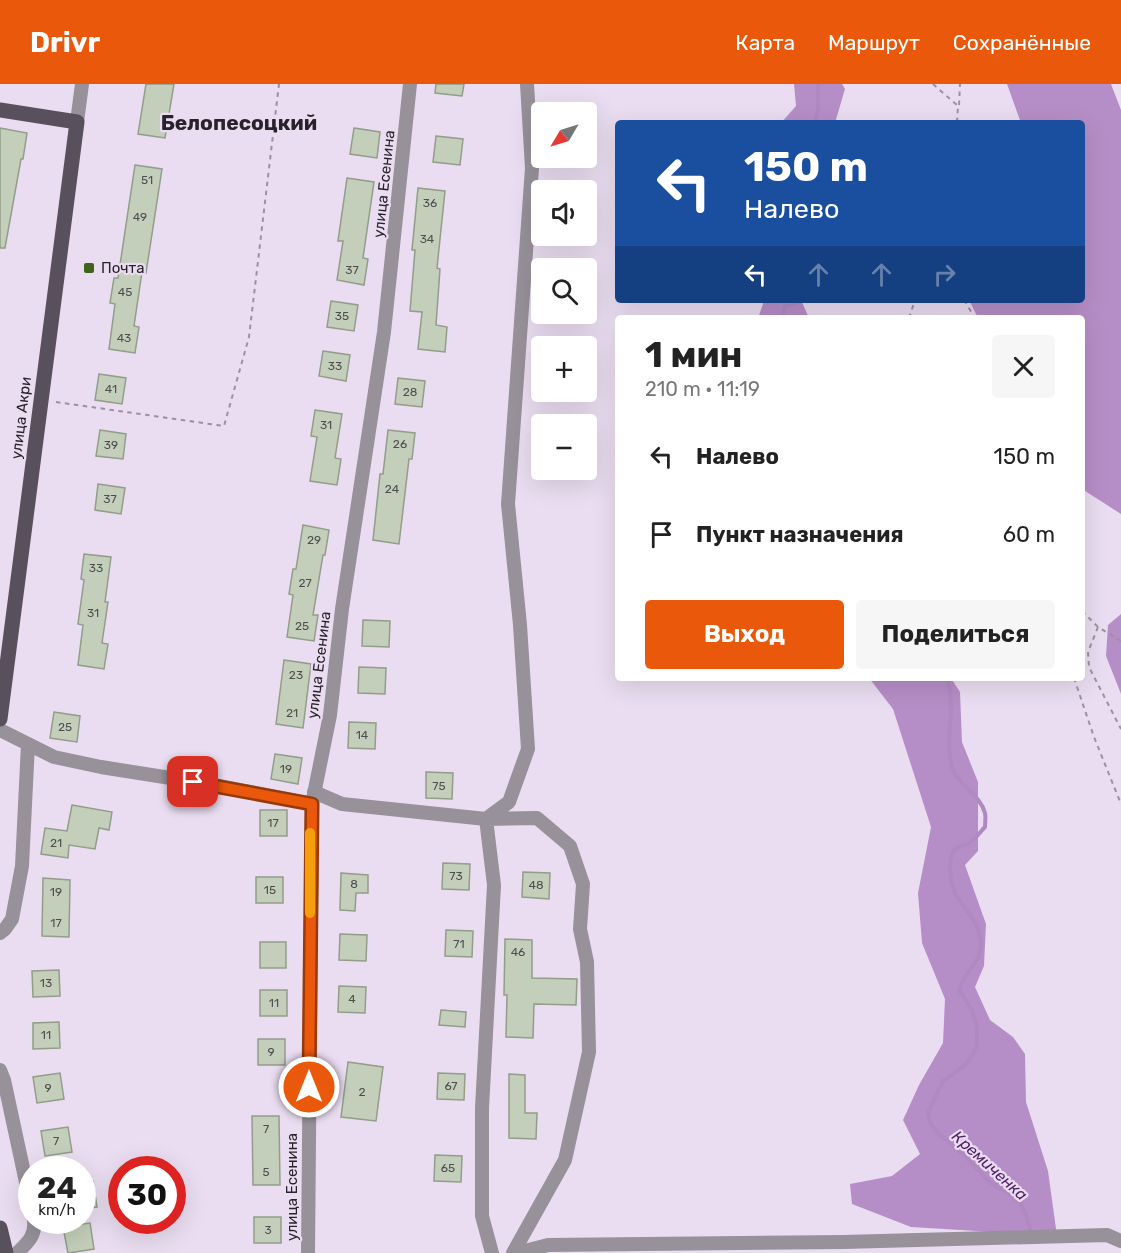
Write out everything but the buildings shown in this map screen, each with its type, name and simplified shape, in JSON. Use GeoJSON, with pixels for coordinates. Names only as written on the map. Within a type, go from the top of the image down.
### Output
{"type":"FeatureCollection","features":[{"type":"Feature","properties":{"kind":"main road"},"geometry":{"type":"LineString","coordinates":[[0,110],[77,122]]}},
{"type":"Feature","properties":{"kind":"main road","name":"улица Акри"},"geometry":{"type":"LineString","coordinates":[[0,719],[77,122]]}},
{"type":"Feature","properties":{"kind":"main road"},"geometry":{"type":"LineString","coordinates":[[0,1228],[6,1253]]}},
{"type":"Feature","properties":{"kind":"street"},"geometry":{"type":"LineString","coordinates":[[77,122],[82,84]]}},
{"type":"Feature","properties":{"kind":"street","name":"улица Есенина"},"geometry":{"type":"LineString","coordinates":[[308,1253],[313,798],[330,715],[342,609],[384,332],[410,84]]}},
{"type":"Feature","properties":{"kind":"street"},"geometry":{"type":"LineString","coordinates":[[486,819],[509,802],[528,749],[520,625],[508,504],[531,168],[527,84]]}},
{"type":"Feature","properties":{"kind":"street"},"geometry":{"type":"LineString","coordinates":[[0,730],[54,757],[101,767],[342,804],[486,819],[537,818],[570,846],[583,884],[580,930],[587,962],[589,1052],[565,1160],[515,1253]]}},
{"type":"Feature","properties":{"kind":"street"},"geometry":{"type":"LineString","coordinates":[[0,933],[12,919],[22,866],[28,744]]}},
{"type":"Feature","properties":{"kind":"street"},"geometry":{"type":"LineString","coordinates":[[486,819],[494,885],[482,1108],[482,1216],[492,1253]]}},
{"type":"Feature","properties":{"kind":"street"},"geometry":{"type":"LineString","coordinates":[[0,1070],[20,1156]]}},
{"type":"Feature","properties":{"kind":"street"},"geometry":{"type":"LineString","coordinates":[[17,1253],[34,1234]]}},
{"type":"Feature","properties":{"kind":"street"},"geometry":{"type":"LineString","coordinates":[[515,1253],[548,1245],[844,1242],[1114,1234],[1121,1241]]}},
{"type":"Feature","properties":{"kind":"path"},"geometry":{"type":"LineString","coordinates":[[41,400],[224,426],[249,337],[279,84]]}},
{"type":"Feature","properties":{"kind":"path"},"geometry":{"type":"LineString","coordinates":[[933,84],[958,106]]}},
{"type":"Feature","properties":{"kind":"path"},"geometry":{"type":"LineString","coordinates":[[957,120],[960,84]]}},
{"type":"Feature","properties":{"kind":"path"},"geometry":{"type":"LineString","coordinates":[[1085,614],[1098,627],[1121,641]]}},
{"type":"Feature","properties":{"kind":"path"},"geometry":{"type":"LineString","coordinates":[[1098,627],[1088,652],[1089,667],[1121,729]]}},
{"type":"Feature","properties":{"kind":"path"},"geometry":{"type":"LineString","coordinates":[[1075,681],[1121,804]]}},
{"type":"Feature","properties":{"kind":"shaded area"},"geometry":{"type":"Polygon","coordinates":[[[794,84],[842,84],[845,89],[836,120],[784,120],[796,106],[794,84]]]}},
{"type":"Feature","properties":{"kind":"shaded area"},"geometry":{"type":"Polygon","coordinates":[[[1007,84],[1111,84],[1121,110],[1121,514],[1085,491],[1085,315],[976,315],[970,303],[1085,303],[1085,120],[1020,120],[1007,84]]]}},
{"type":"Feature","properties":{"kind":"shaded area"},"geometry":{"type":"Polygon","coordinates":[[[802,303],[808,315],[759,315],[763,304],[802,303]]]}},
{"type":"Feature","properties":{"kind":"shaded area"},"geometry":{"type":"Polygon","coordinates":[[[1121,614],[1121,694],[1106,656],[1108,625],[1121,614]]]}},
{"type":"Feature","properties":{"kind":"shaded area"},"geometry":{"type":"Polygon","coordinates":[[[871,681],[953,681],[960,692],[962,742],[978,782],[978,851],[965,865],[986,924],[984,966],[975,987],[990,1020],[1013,1037],[1025,1054],[1026,1102],[1048,1171],[1057,1236],[911,1227],[852,1204],[850,1184],[892,1176],[920,1154],[903,1120],[919,1085],[943,1043],[945,999],[922,943],[918,893],[931,827],[893,709],[871,681]]]}},
{"type":"Feature","properties":{"kind":"waterway","name":"Кремиченка"},"geometry":{"type":"LineString","coordinates":[[816,120],[818,84]]}},
{"type":"Feature","properties":{"kind":"waterway","name":"Кремиченка"},"geometry":{"type":"LineString","coordinates":[[783,315],[785,306],[794,303]]}},
{"type":"Feature","properties":{"kind":"waterway","name":"Кремиченка"},"geometry":{"type":"LineString","coordinates":[[948,681],[951,700],[949,745],[952,767],[959,780],[979,800],[985,815],[985,827],[971,842],[953,852],[950,867],[955,893],[975,923],[980,936],[981,945],[978,957],[959,990],[972,1010],[977,1027],[977,1045],[971,1058],[963,1067],[943,1081],[928,1112],[930,1123],[939,1134],[965,1156],[989,1182],[1020,1203],[1030,1229]]}},
{"type":"Feature","properties":{"kind":"slow traffic"},"geometry":{"type":"LineString","coordinates":[[310,833],[310,913]]}},
{"type":"Feature","properties":{"kind":"place","name":"Почта"},"geometry":{"type":"Point","coordinates":[89,268]}},
{"type":"Feature","properties":{"kind":"district","name":"Белопесоцкий"},"geometry":{"type":"Point","coordinates":[239,123]}},
{"type":"Feature","properties":{"kind":"route"},"geometry":{"type":"LineString","coordinates":[[193,782],[312,804],[310,819],[309,1087]]}}]}
